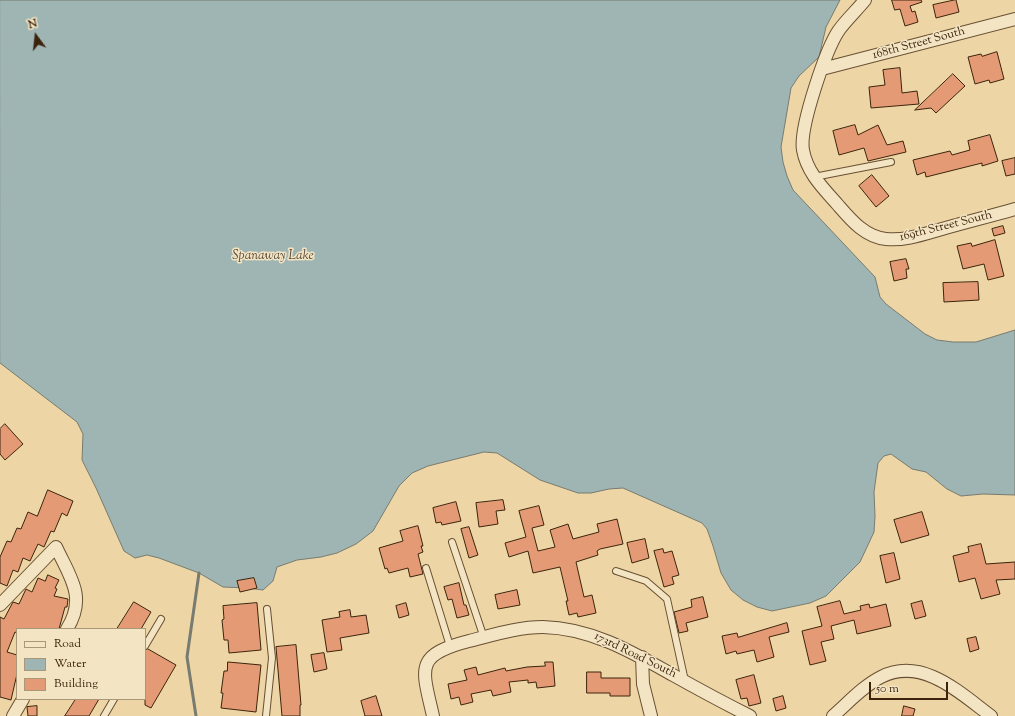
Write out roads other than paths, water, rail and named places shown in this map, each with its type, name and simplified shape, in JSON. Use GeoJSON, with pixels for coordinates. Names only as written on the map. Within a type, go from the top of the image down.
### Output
{"type":"FeatureCollection","features":[{"type":"Feature","properties":{"kind":"street"},"geometry":{"type":"LineString","coordinates":[[814,177],[805,159],[802,149],[802,139],[816,84],[832,43],[839,31],[865,0]]}},
{"type":"Feature","properties":{"kind":"street","name":"168th Street South"},"geometry":{"type":"LineString","coordinates":[[822,69],[1015,19]]}},
{"type":"Feature","properties":{"kind":"street","name":"169th Street South"},"geometry":{"type":"LineString","coordinates":[[814,177],[862,230],[876,238],[894,240],[906,239],[1015,209]]}},
{"type":"Feature","properties":{"kind":"street"},"geometry":{"type":"LineString","coordinates":[[0,605],[56,547],[74,584],[76,595],[77,604],[73,620],[68,628]]}},
{"type":"Feature","properties":{"kind":"street","name":"173rd Road South"},"geometry":{"type":"LineString","coordinates":[[433,716],[425,678],[425,666],[432,656],[450,646],[523,629],[543,627],[586,633],[621,647],[750,716]]}},
{"type":"Feature","properties":{"kind":"street"},"geometry":{"type":"LineString","coordinates":[[642,657],[643,684],[651,716]]}},
{"type":"Feature","properties":{"kind":"street"},"geometry":{"type":"LineString","coordinates":[[833,716],[859,692],[881,676],[901,671],[929,674],[950,686],[991,716]]}},
{"type":"Feature","properties":{"kind":"street"},"geometry":{"type":"LineString","coordinates":[[13,716],[22,700]]}},
{"type":"Feature","properties":{"kind":"lane"},"geometry":{"type":"LineString","coordinates":[[814,177],[891,162]]}},
{"type":"Feature","properties":{"kind":"lane"},"geometry":{"type":"LineString","coordinates":[[452,542],[484,638]]}},
{"type":"Feature","properties":{"kind":"lane"},"geometry":{"type":"LineString","coordinates":[[426,568],[450,646]]}},
{"type":"Feature","properties":{"kind":"lane"},"geometry":{"type":"LineString","coordinates":[[616,572],[646,581],[667,599],[685,681]]}},
{"type":"Feature","properties":{"kind":"lane"},"geometry":{"type":"LineString","coordinates":[[266,716],[272,658],[267,610]]}},
{"type":"Feature","properties":{"kind":"lane"},"geometry":{"type":"LineString","coordinates":[[146,644],[161,619]]}},
{"type":"Feature","properties":{"kind":"lane"},"geometry":{"type":"LineString","coordinates":[[104,716],[113,700]]}},
{"type":"Feature","properties":{"kind":"water","name":"Spanaway Lake"},"geometry":{"type":"Polygon","coordinates":[[[0,0],[840,0],[826,27],[819,57],[799,76],[791,88],[781,147],[787,176],[793,190],[875,277],[880,297],[886,304],[925,334],[937,340],[976,342],[1015,330],[1015,495],[983,494],[961,496],[947,489],[926,472],[912,469],[891,454],[884,456],[878,463],[874,492],[874,532],[860,562],[826,596],[810,603],[772,611],[757,607],[743,600],[731,590],[721,573],[707,529],[702,523],[623,488],[591,493],[578,493],[540,480],[497,453],[484,452],[428,466],[412,473],[399,486],[373,531],[356,544],[337,553],[297,560],[277,567],[273,581],[263,590],[223,587],[199,573],[159,558],[147,555],[135,558],[124,551],[82,460],[83,434],[77,422],[0,363],[0,0]]]}},
{"type":"Feature","properties":{"kind":"waterway"},"geometry":{"type":"LineString","coordinates":[[196,716],[187,657],[199,573]]}}]}
